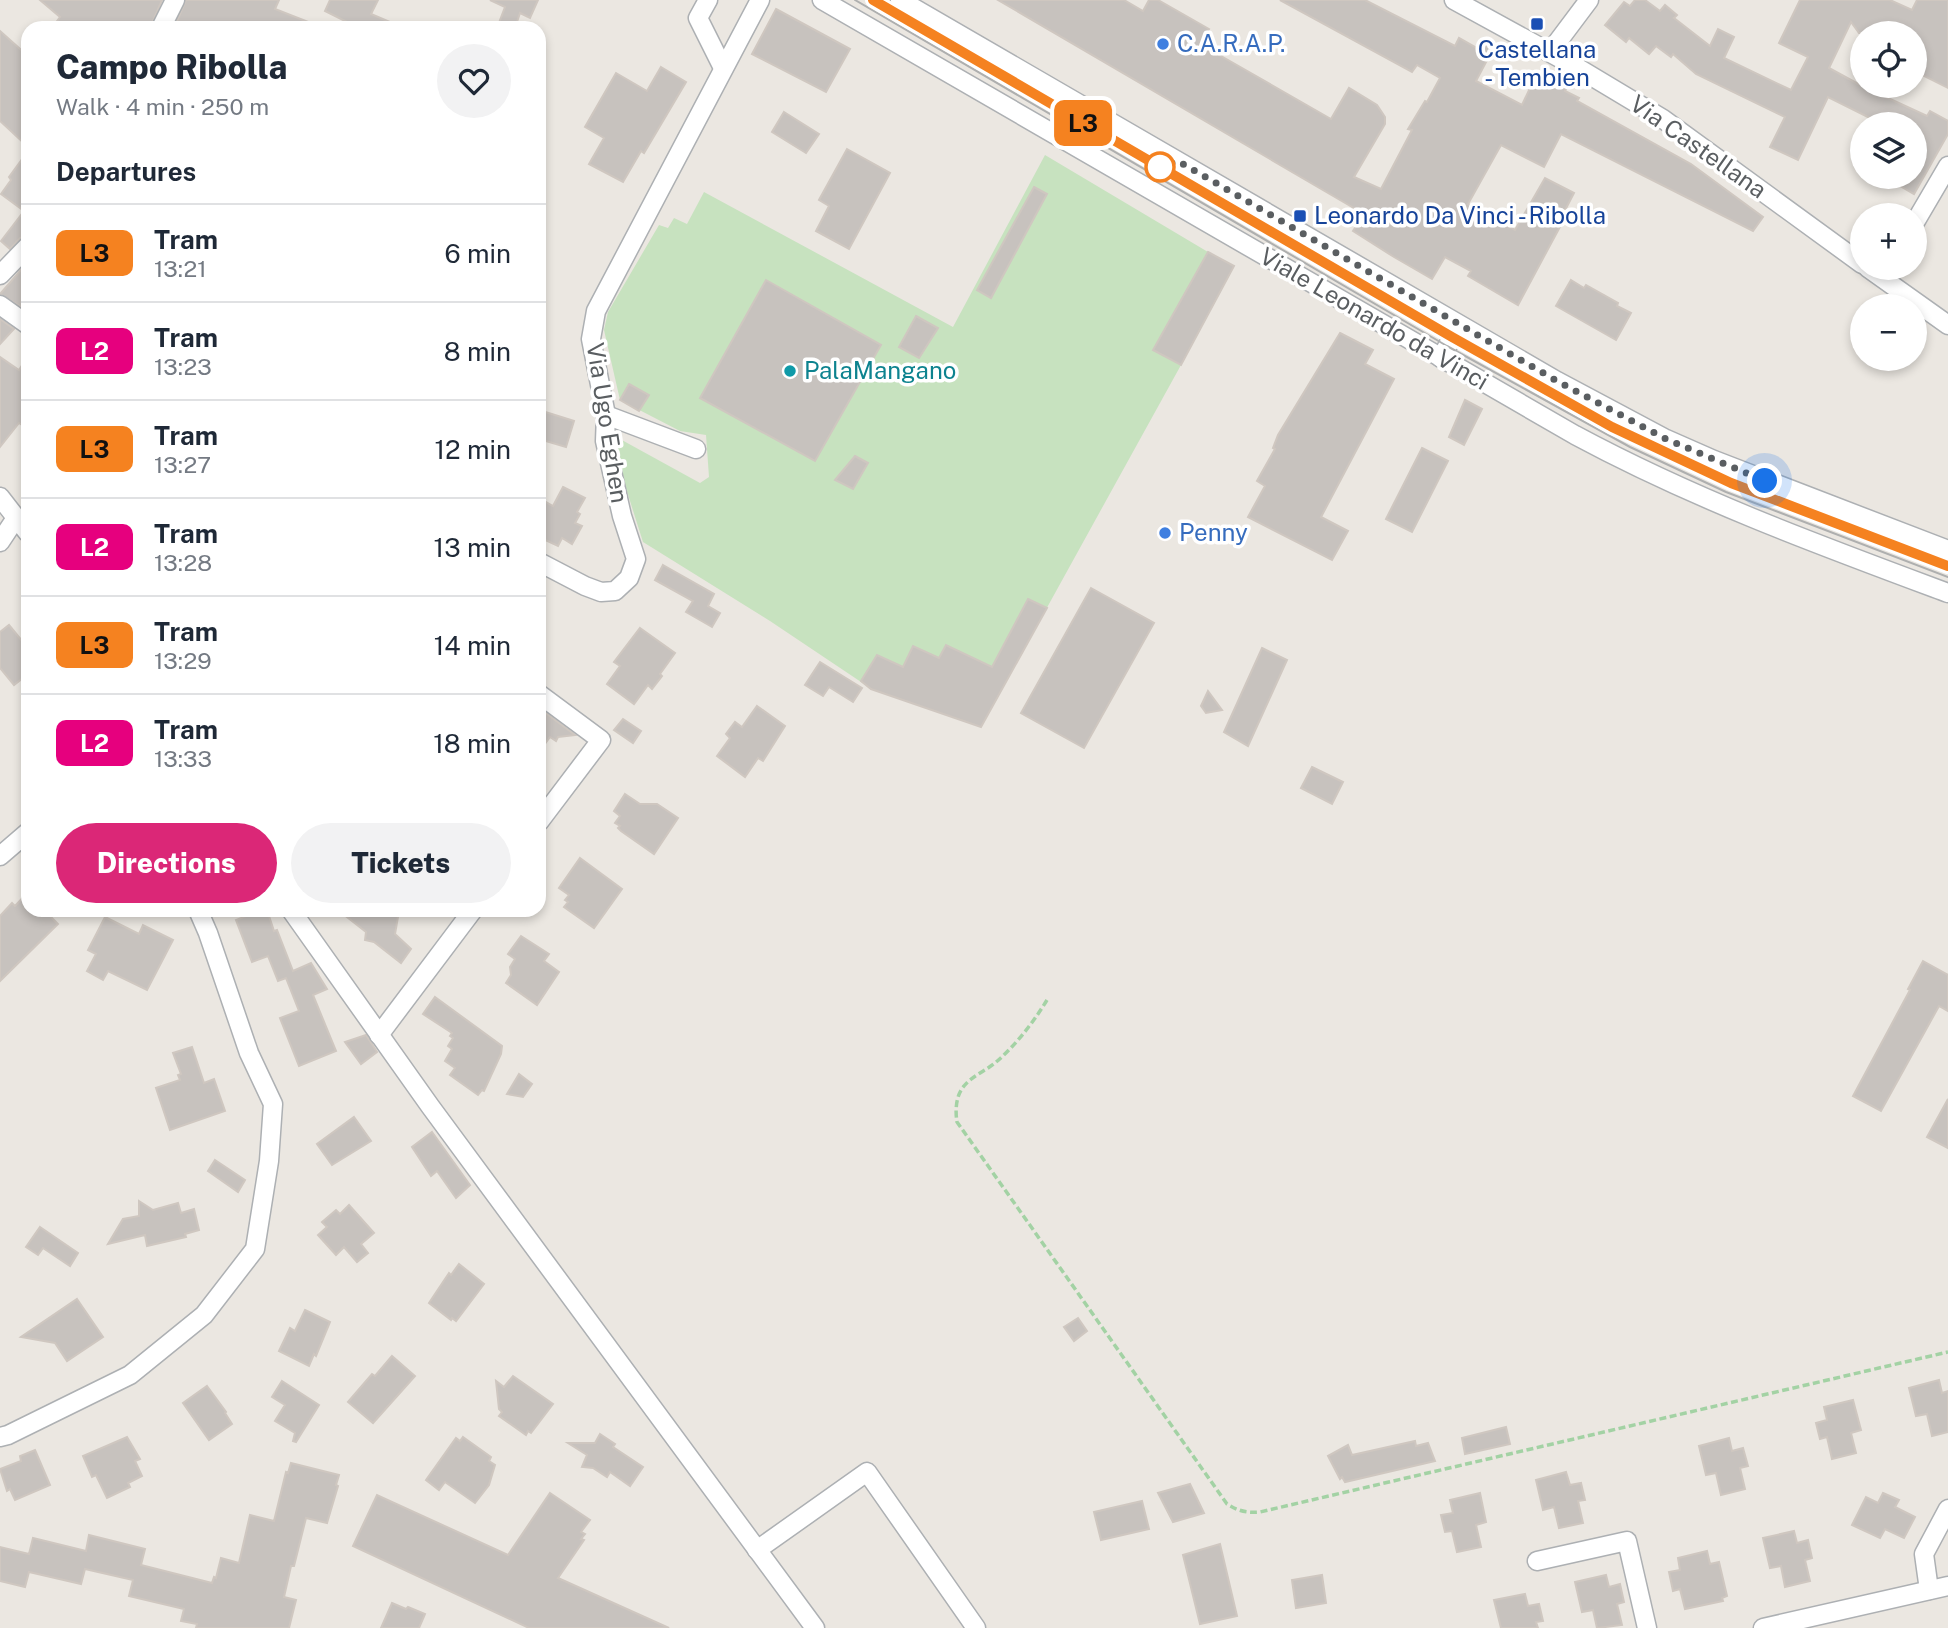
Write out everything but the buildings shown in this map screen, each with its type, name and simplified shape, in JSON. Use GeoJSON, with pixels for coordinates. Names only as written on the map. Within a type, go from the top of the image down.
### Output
{"type":"FeatureCollection","features":[{"type":"Feature","properties":{"kind":"street"},"geometry":{"type":"LineString","coordinates":[[164,21],[175,0]]}},
{"type":"Feature","properties":{"kind":"street"},"geometry":{"type":"LineString","coordinates":[[708,0],[698,18],[723,68]]}},
{"type":"Feature","properties":{"kind":"street","name":"Via Ugo Eghen"},"geometry":{"type":"LineString","coordinates":[[546,566],[601,592],[615,591],[629,578],[636,559],[622,516],[605,441],[606,415],[591,339],[596,311],[760,0]]}},
{"type":"Feature","properties":{"kind":"street","name":"Viale Leonardo da Vinci"},"geometry":{"type":"LineString","coordinates":[[822,0],[1575,435],[1677,487],[1780,530],[1948,593]]}},
{"type":"Feature","properties":{"kind":"street","name":"Viale Leonardo da Vinci"},"geometry":{"type":"LineString","coordinates":[[900,0],[1557,381],[1664,438],[1765,481],[1948,550]]}},
{"type":"Feature","properties":{"kind":"street","name":"Via Castellana"},"geometry":{"type":"LineString","coordinates":[[1454,0],[1550,52],[1663,119],[1850,255]]}},
{"type":"Feature","properties":{"kind":"street"},"geometry":{"type":"LineString","coordinates":[[1550,52],[1590,0]]}},
{"type":"Feature","properties":{"kind":"street"},"geometry":{"type":"LineString","coordinates":[[1926,203],[1948,166]]}},
{"type":"Feature","properties":{"kind":"street"},"geometry":{"type":"LineString","coordinates":[[0,275],[21,253]]}},
{"type":"Feature","properties":{"kind":"street"},"geometry":{"type":"LineString","coordinates":[[1894,280],[1948,325]]}},
{"type":"Feature","properties":{"kind":"street"},"geometry":{"type":"LineString","coordinates":[[0,305],[21,320]]}},
{"type":"Feature","properties":{"kind":"street"},"geometry":{"type":"LineString","coordinates":[[1441,358],[1460,325]]}},
{"type":"Feature","properties":{"kind":"street"},"geometry":{"type":"LineString","coordinates":[[606,415],[696,449]]}},
{"type":"Feature","properties":{"kind":"street"},"geometry":{"type":"LineString","coordinates":[[0,498],[21,524]]}},
{"type":"Feature","properties":{"kind":"street"},"geometry":{"type":"LineString","coordinates":[[0,542],[16,518]]}},
{"type":"Feature","properties":{"kind":"street"},"geometry":{"type":"LineString","coordinates":[[546,699],[601,740],[546,813]]}},
{"type":"Feature","properties":{"kind":"street"},"geometry":{"type":"LineString","coordinates":[[0,856],[21,838]]}},
{"type":"Feature","properties":{"kind":"street"},"geometry":{"type":"LineString","coordinates":[[0,1437],[130,1375],[204,1315],[255,1249],[269,1161],[273,1104],[250,1053],[201,917]]}},
{"type":"Feature","properties":{"kind":"street"},"geometry":{"type":"LineString","coordinates":[[296,917],[379,1035],[815,1628]]}},
{"type":"Feature","properties":{"kind":"street"},"geometry":{"type":"LineString","coordinates":[[379,1035],[468,917]]}},
{"type":"Feature","properties":{"kind":"street"},"geometry":{"type":"LineString","coordinates":[[757,1550],[867,1472],[976,1628]]}},
{"type":"Feature","properties":{"kind":"street"},"geometry":{"type":"LineString","coordinates":[[1930,1590],[1924,1554],[1948,1509]]}},
{"type":"Feature","properties":{"kind":"street"},"geometry":{"type":"LineString","coordinates":[[1537,1561],[1627,1541],[1647,1628]]}},
{"type":"Feature","properties":{"kind":"street"},"geometry":{"type":"LineString","coordinates":[[1763,1628],[1948,1586]]}},
{"type":"Feature","properties":{"kind":"path"},"geometry":{"type":"LineString","coordinates":[[1046,1000],[1035,1019],[1008,1049],[963,1087],[955,1110],[957,1122],[1227,1504],[1237,1510],[1259,1512],[1948,1352]]}},
{"type":"Feature","properties":{"kind":"green space"},"geometry":{"type":"Polygon","coordinates":[[[1045,155],[1208,252],[1153,350],[1181,365],[981,727],[873,690],[770,621],[643,542],[612,444],[620,439],[700,483],[709,477],[706,435],[680,431],[620,400],[604,330],[608,312],[659,225],[668,228],[674,218],[687,224],[704,192],[953,327],[1045,155]]]}},
{"type":"Feature","properties":{"kind":"tram line"},"geometry":{"type":"LineString","coordinates":[[855,0],[1447,346],[1630,447],[1726,492],[1948,577]]}},
{"type":"Feature","properties":{"kind":"tram line","name":"L3"},"geometry":{"type":"LineString","coordinates":[[873,0],[1452,337],[1612,427],[1731,483],[1948,566]]}},
{"type":"Feature","properties":{"kind":"tram line"},"geometry":{"type":"LineString","coordinates":[[1755,492],[1856,531]]}},
{"type":"Feature","properties":{"kind":"place","name":"Castellana - Tembien"},"geometry":{"type":"Point","coordinates":[1537,24]}},
{"type":"Feature","properties":{"kind":"place","name":"C.A.R.A.P."},"geometry":{"type":"Point","coordinates":[1163,44]}},
{"type":"Feature","properties":{"kind":"place","name":"Leonardo Da Vinci - Ribolla"},"geometry":{"type":"Point","coordinates":[1300,216]}},
{"type":"Feature","properties":{"kind":"place","name":"PalaMangano"},"geometry":{"type":"Point","coordinates":[790,371]}},
{"type":"Feature","properties":{"kind":"place","name":"Penny"},"geometry":{"type":"Point","coordinates":[1165,533]}},
{"type":"Feature","properties":{"kind":"route"},"geometry":{"type":"LineString","coordinates":[[1160,167],[1178,161],[1557,381],[1664,438],[1765,481]]}}]}
